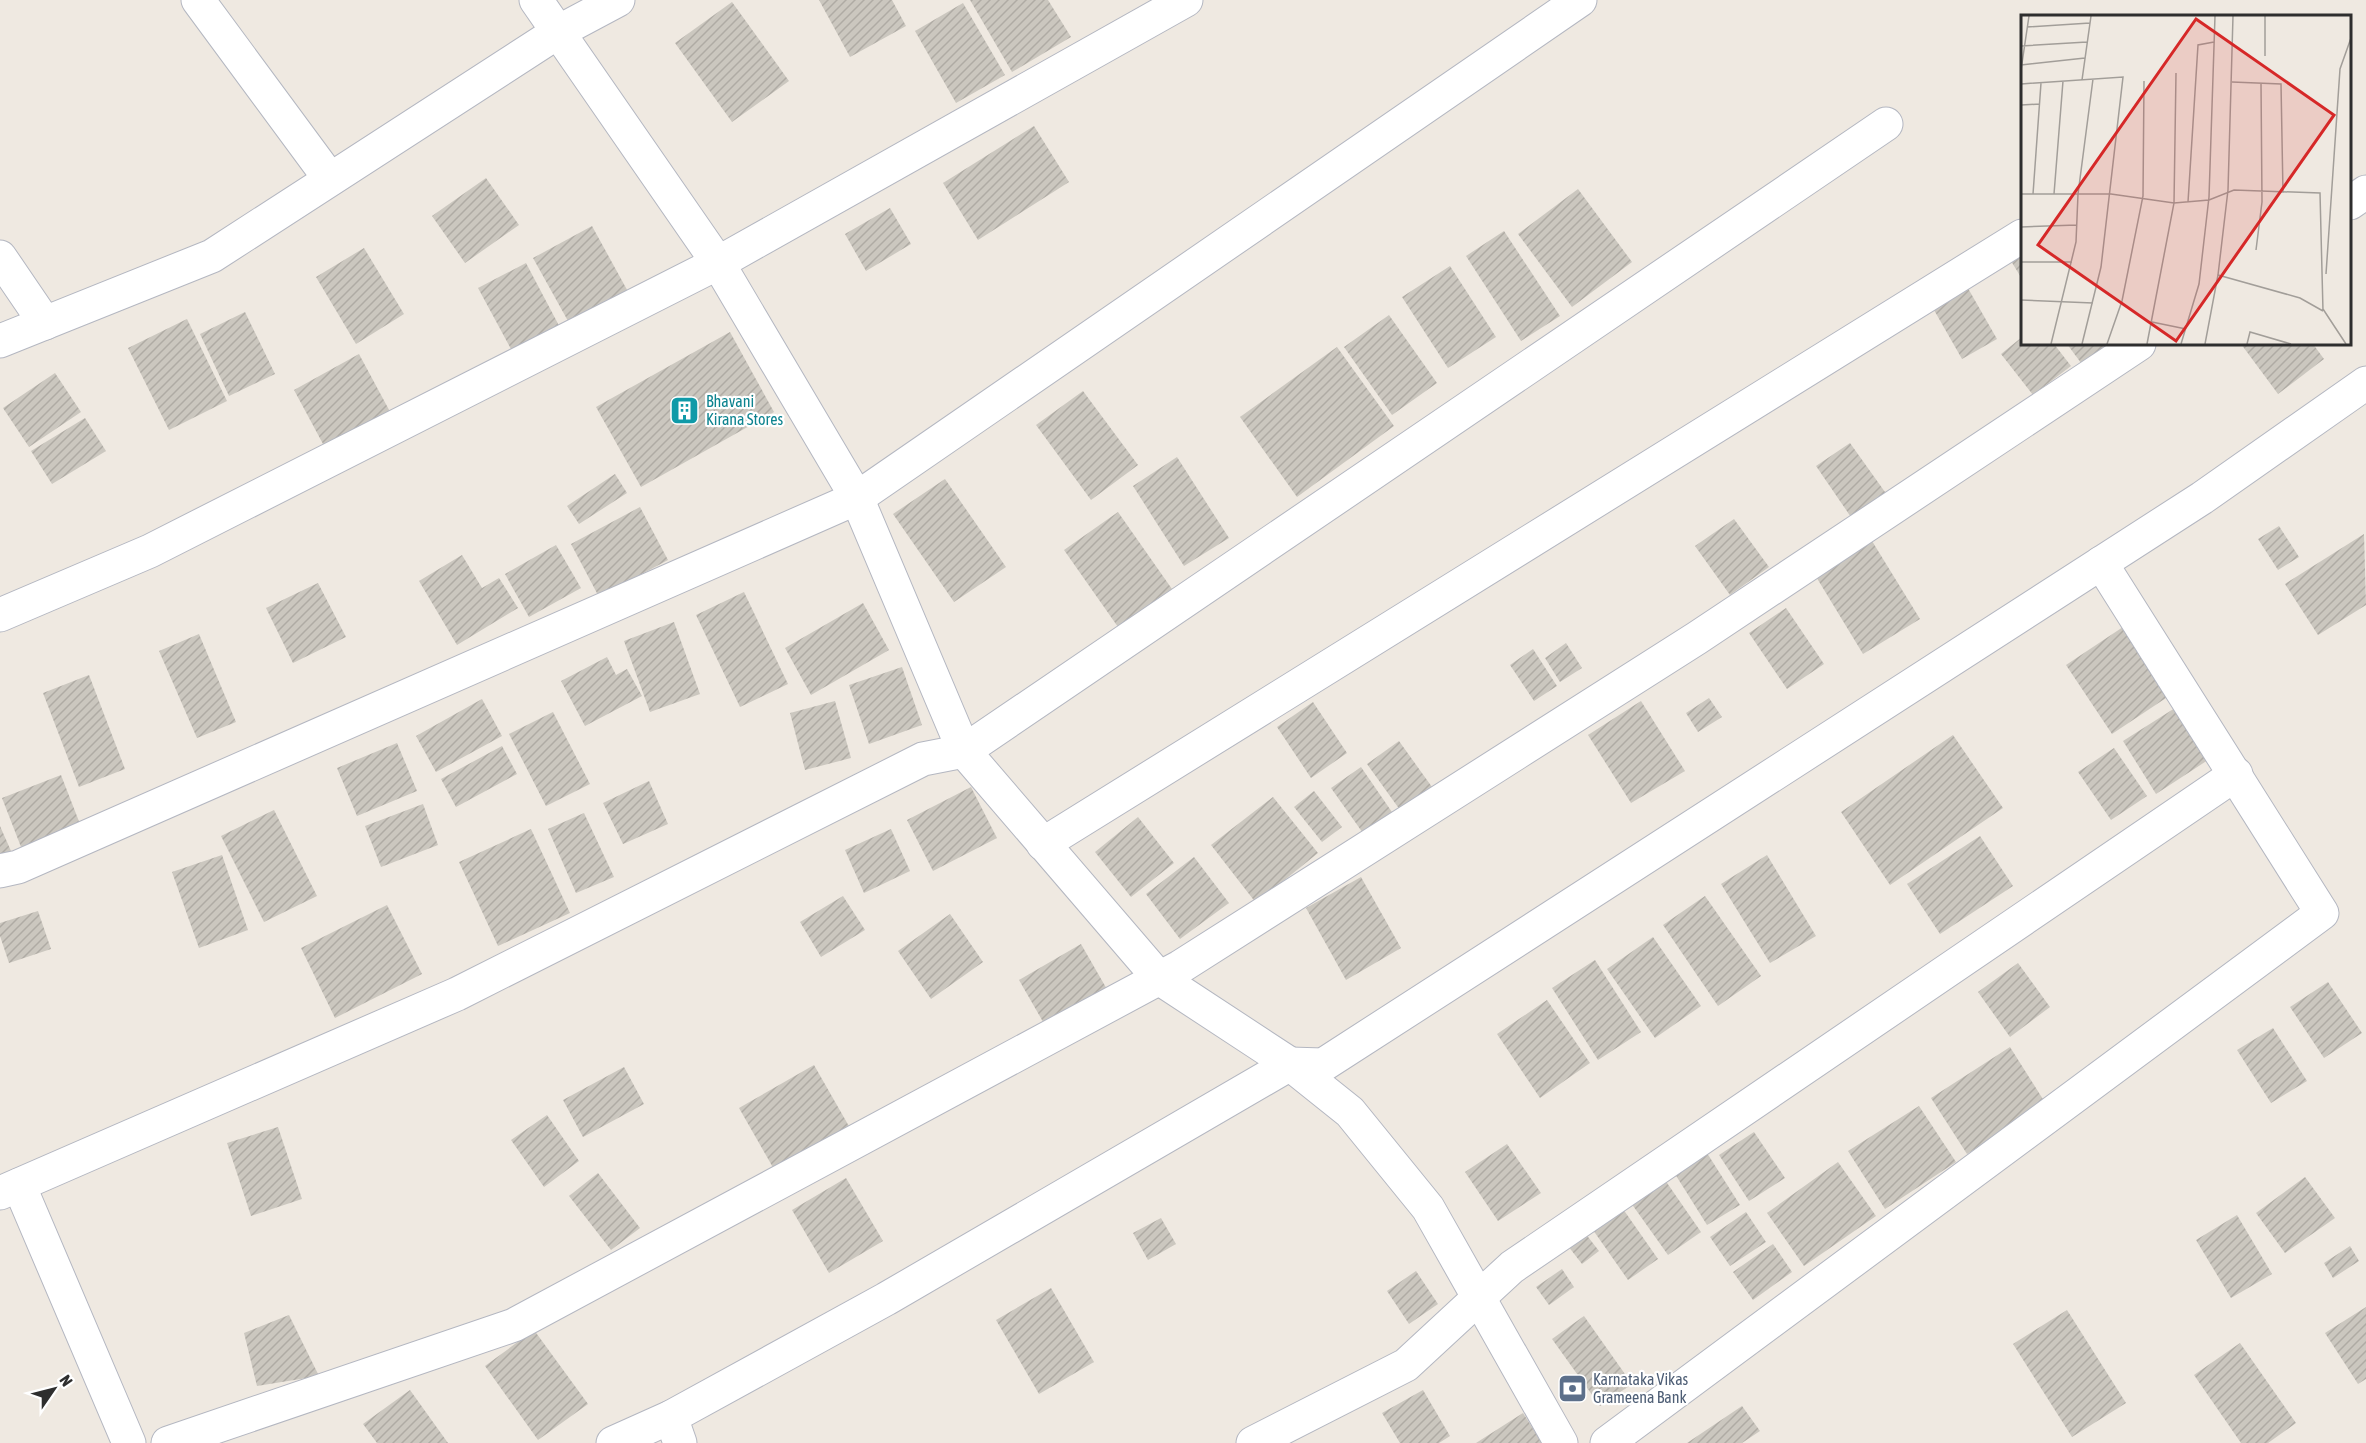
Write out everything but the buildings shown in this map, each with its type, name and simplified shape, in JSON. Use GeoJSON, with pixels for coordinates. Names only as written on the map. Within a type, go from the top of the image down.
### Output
{"type":"FeatureCollection","features":[{"type":"Feature","properties":{"kind":"street"},"geometry":{"type":"LineString","coordinates":[[198,0],[330,179]]}},
{"type":"Feature","properties":{"kind":"street"},"geometry":{"type":"LineString","coordinates":[[536,0],[718,263],[856,498],[964,751],[1159,978],[1290,1064],[1350,1112],[1428,1209],[1560,1443]]}},
{"type":"Feature","properties":{"kind":"street"},"geometry":{"type":"LineString","coordinates":[[0,341],[212,256],[558,32],[618,0]]}},
{"type":"Feature","properties":{"kind":"street"},"geometry":{"type":"LineString","coordinates":[[0,615],[150,551],[718,263],[1186,0]]}},
{"type":"Feature","properties":{"kind":"street"},"geometry":{"type":"LineString","coordinates":[[0,871],[18,867],[856,498],[1580,0]]}},
{"type":"Feature","properties":{"kind":"street"},"geometry":{"type":"LineString","coordinates":[[129,1443],[10,1189],[457,994],[923,759],[964,751],[1886,124]]}},
{"type":"Feature","properties":{"kind":"street"},"geometry":{"type":"LineString","coordinates":[[2351,202],[2366,192]]}},
{"type":"Feature","properties":{"kind":"street"},"geometry":{"type":"LineString","coordinates":[[1043,844],[2021,237]]}},
{"type":"Feature","properties":{"kind":"street"},"geometry":{"type":"LineString","coordinates":[[0,257],[45,323]]}},
{"type":"Feature","properties":{"kind":"street"},"geometry":{"type":"LineString","coordinates":[[168,1443],[514,1325],[1159,978],[1697,638],[2137,345]]}},
{"type":"Feature","properties":{"kind":"street"},"geometry":{"type":"LineString","coordinates":[[613,1443],[676,1430],[886,1299],[1290,1064],[1323,1065],[2202,498],[2366,383]]}},
{"type":"Feature","properties":{"kind":"street"},"geometry":{"type":"LineString","coordinates":[[1607,1443],[2322,913],[2101,562]]}},
{"type":"Feature","properties":{"kind":"street"},"geometry":{"type":"LineString","coordinates":[[1253,1443],[1406,1365],[1512,1268],[2236,774]]}},
{"type":"Feature","properties":{"kind":"place","name":"Bhavani Kirana Stores"},"geometry":{"type":"Point","coordinates":[685,410]}},
{"type":"Feature","properties":{"kind":"place","name":"Karnataka Vikas Grameena Bank"},"geometry":{"type":"Point","coordinates":[1572,1388]}}]}
